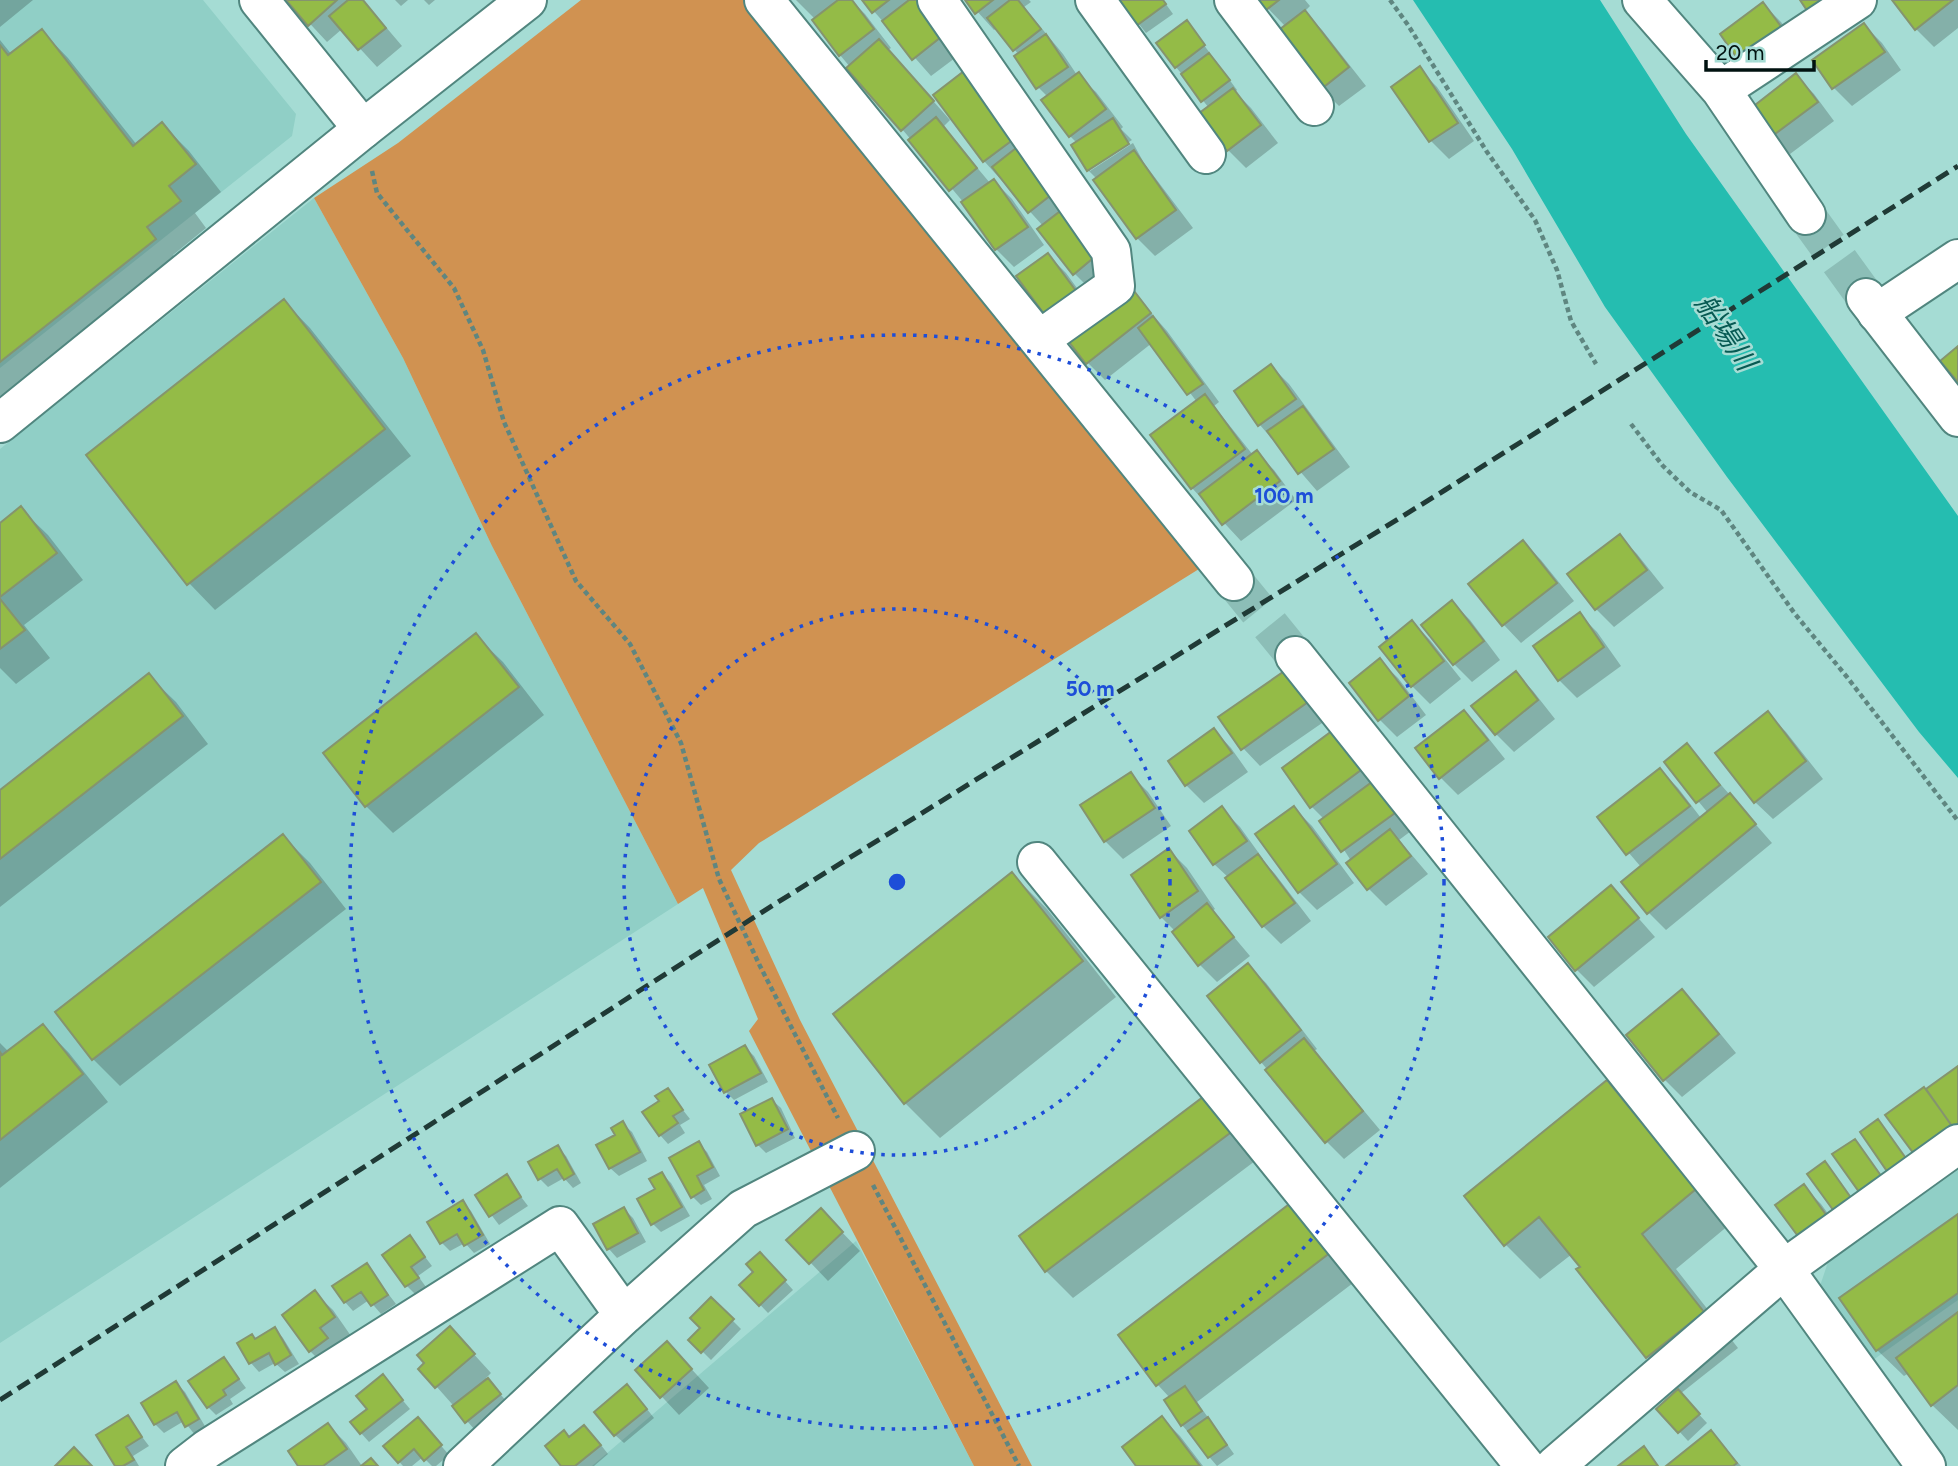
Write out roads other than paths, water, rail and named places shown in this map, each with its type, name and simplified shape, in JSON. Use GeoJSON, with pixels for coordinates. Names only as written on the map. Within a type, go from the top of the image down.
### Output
{"type":"FeatureCollection","features":[{"type":"Feature","properties":{"kind":"street"},"geometry":{"type":"LineString","coordinates":[[259,0],[363,129]]}},
{"type":"Feature","properties":{"kind":"street"},"geometry":{"type":"LineString","coordinates":[[0,423],[527,0]]}},
{"type":"Feature","properties":{"kind":"street"},"geometry":{"type":"LineString","coordinates":[[764,0],[1234,581]]}},
{"type":"Feature","properties":{"kind":"street"},"geometry":{"type":"LineString","coordinates":[[937,0],[1111,251],[1115,286],[1039,340]]}},
{"type":"Feature","properties":{"kind":"street"},"geometry":{"type":"LineString","coordinates":[[1095,0],[1206,154]]}},
{"type":"Feature","properties":{"kind":"street"},"geometry":{"type":"LineString","coordinates":[[1234,0],[1314,106]]}},
{"type":"Feature","properties":{"kind":"street"},"geometry":{"type":"LineString","coordinates":[[1642,0],[1721,90],[1806,215]]}},
{"type":"Feature","properties":{"kind":"street"},"geometry":{"type":"LineString","coordinates":[[1721,90],[1857,0]]}},
{"type":"Feature","properties":{"kind":"street"},"geometry":{"type":"LineString","coordinates":[[1958,259],[1872,305],[1958,417]]}},
{"type":"Feature","properties":{"kind":"street"},"geometry":{"type":"LineString","coordinates":[[1295,656],[1784,1269],[1926,1466]]}},
{"type":"Feature","properties":{"kind":"street"},"geometry":{"type":"LineString","coordinates":[[1037,862],[1525,1466]]}},
{"type":"Feature","properties":{"kind":"street"},"geometry":{"type":"LineString","coordinates":[[1555,1466],[1784,1269],[1958,1143]]}},
{"type":"Feature","properties":{"kind":"street"},"geometry":{"type":"LineString","coordinates":[[463,1466],[624,1315],[743,1209],[855,1151]]}},
{"type":"Feature","properties":{"kind":"street"},"geometry":{"type":"LineString","coordinates":[[185,1466],[207,1449],[560,1226],[624,1315]]}},
{"type":"Feature","properties":{"kind":"water","name":"船場川"},"geometry":{"type":"Polygon","coordinates":[[[1413,0],[1600,0],[1686,134],[1958,516],[1958,778],[1919,732],[1727,477],[1605,307],[1512,149],[1413,0]]]}},
{"type":"Feature","properties":{"kind":"tunnel"},"geometry":{"type":"LineString","coordinates":[[1806,215],[1866,298]]}},
{"type":"Feature","properties":{"kind":"tunnel"},"geometry":{"type":"LineString","coordinates":[[1234,581],[1295,656]]}},
{"type":"Feature","properties":{"kind":"railway"},"geometry":{"type":"LineString","coordinates":[[0,1400],[778,902],[1445,490],[1958,166]]}}]}
